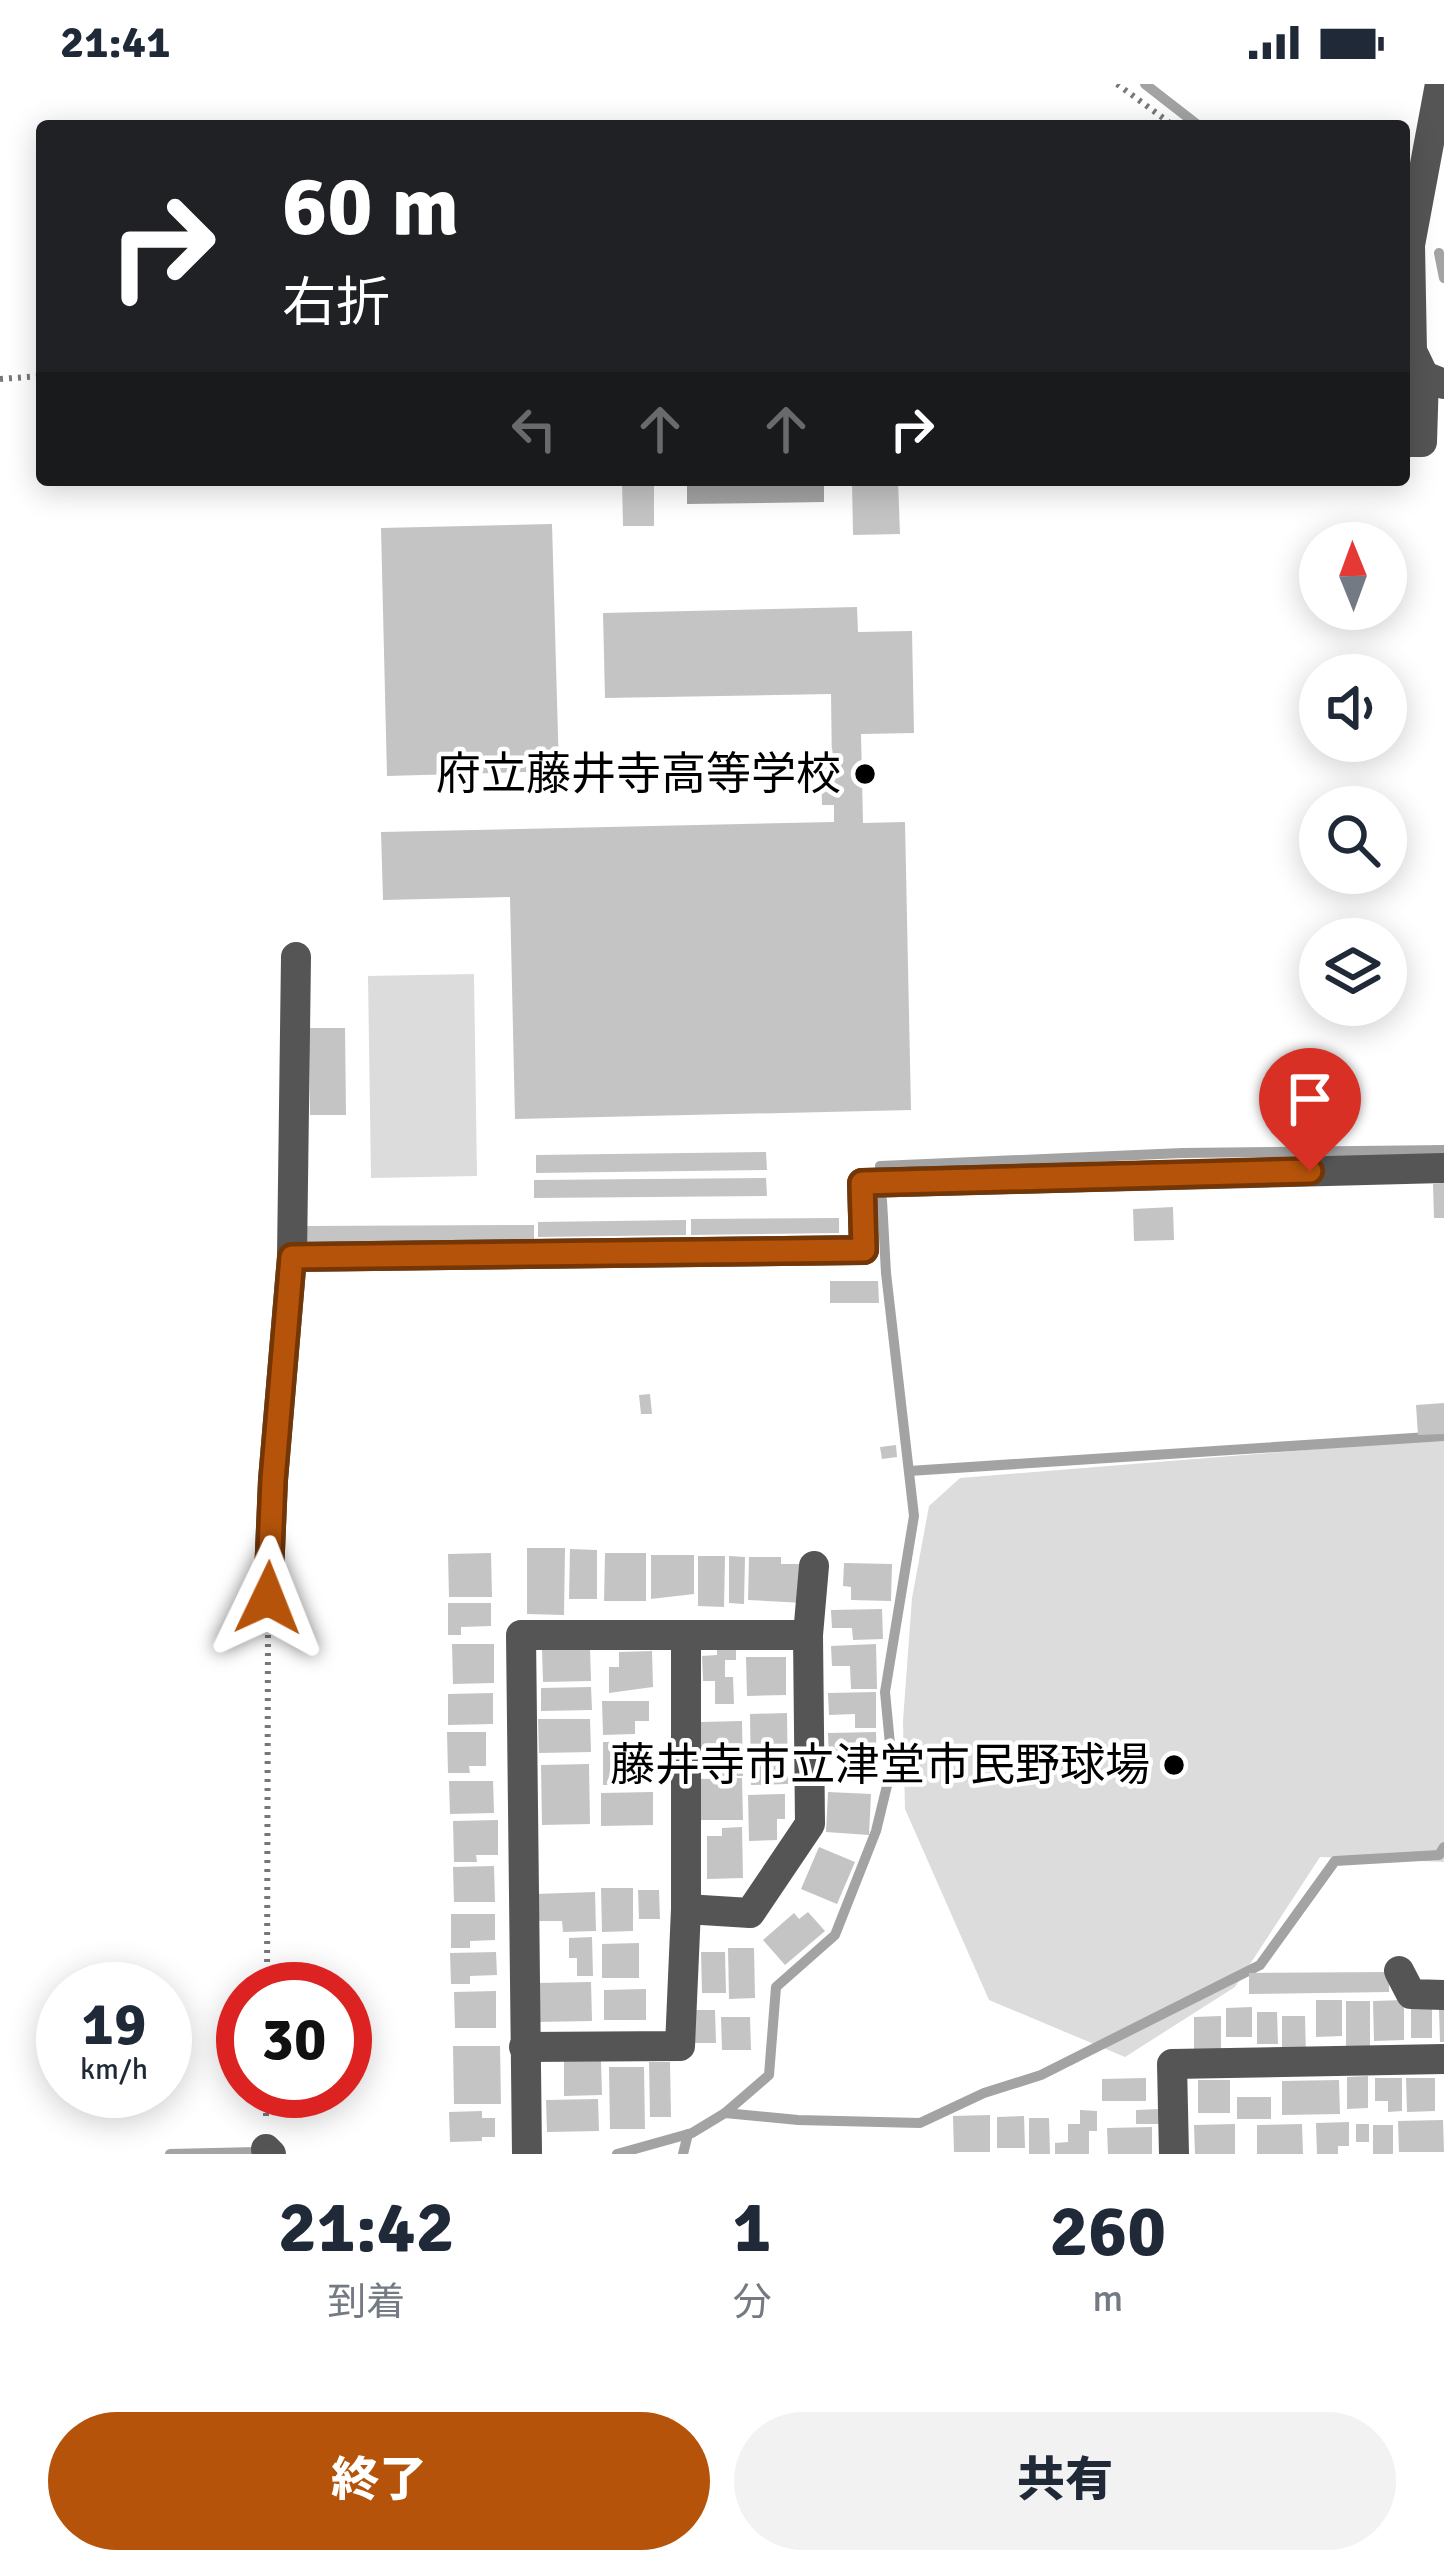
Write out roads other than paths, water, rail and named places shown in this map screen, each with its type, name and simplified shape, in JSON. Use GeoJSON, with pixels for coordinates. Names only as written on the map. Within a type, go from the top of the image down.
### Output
{"type":"FeatureCollection","features":[{"type":"Feature","properties":{"kind":"street"},"geometry":{"type":"LineString","coordinates":[[1410,442],[1422,442],[1434,380],[1412,351],[1410,245],[1440,84]]}},
{"type":"Feature","properties":{"kind":"street"},"geometry":{"type":"LineString","coordinates":[[268,1598],[292,1257],[296,958]]}},
{"type":"Feature","properties":{"kind":"street"},"geometry":{"type":"LineString","coordinates":[[292,1257],[864,1250],[862,1183],[1444,1168]]}},
{"type":"Feature","properties":{"kind":"street"},"geometry":{"type":"LineString","coordinates":[[686,1909],[750,1913],[809,1824],[808,1635],[814,1566]]}},
{"type":"Feature","properties":{"kind":"street"},"geometry":{"type":"LineString","coordinates":[[527,2154],[520,1635],[808,1635]]}},
{"type":"Feature","properties":{"kind":"street"},"geometry":{"type":"LineString","coordinates":[[524,2047],[680,2046],[686,1909],[686,1636]]}},
{"type":"Feature","properties":{"kind":"street"},"geometry":{"type":"LineString","coordinates":[[1400,1971],[1411,1994],[1444,1994]]}},
{"type":"Feature","properties":{"kind":"street"},"geometry":{"type":"LineString","coordinates":[[1174,2154],[1172,2064],[1444,2059]]}},
{"type":"Feature","properties":{"kind":"waterway"},"geometry":{"type":"LineString","coordinates":[[1145,84],[1191,120]]}},
{"type":"Feature","properties":{"kind":"waterway"},"geometry":{"type":"LineString","coordinates":[[1439,253],[1444,278]]}},
{"type":"Feature","properties":{"kind":"waterway"},"geometry":{"type":"LineString","coordinates":[[880,1166],[1182,1153],[1444,1150]]}},
{"type":"Feature","properties":{"kind":"waterway"},"geometry":{"type":"LineString","coordinates":[[725,2113],[769,2075],[776,1987],[835,1935],[876,1831],[892,1765],[885,1692],[914,1516],[882,1200]]}},
{"type":"Feature","properties":{"kind":"waterway"},"geometry":{"type":"LineString","coordinates":[[909,1471],[1444,1436]]}},
{"type":"Feature","properties":{"kind":"waterway"},"geometry":{"type":"LineString","coordinates":[[617,2154],[692,2133],[725,2113],[920,2123],[984,2093],[1041,2075],[1260,1965],[1335,1861],[1439,1855],[1444,1847]]}},
{"type":"Feature","properties":{"kind":"waterway"},"geometry":{"type":"LineString","coordinates":[[683,2154],[688,2134]]}},
{"type":"Feature","properties":{"kind":"waterway"},"geometry":{"type":"LineString","coordinates":[[170,2154],[258,2152]]}},
{"type":"Feature","properties":{"kind":"place","name":"府立藤井寺高等学校"},"geometry":{"type":"Point","coordinates":[865,774]}},
{"type":"Feature","properties":{"kind":"place","name":"藤井寺市立津堂市民野球場"},"geometry":{"type":"Point","coordinates":[1174,1765]}}]}
